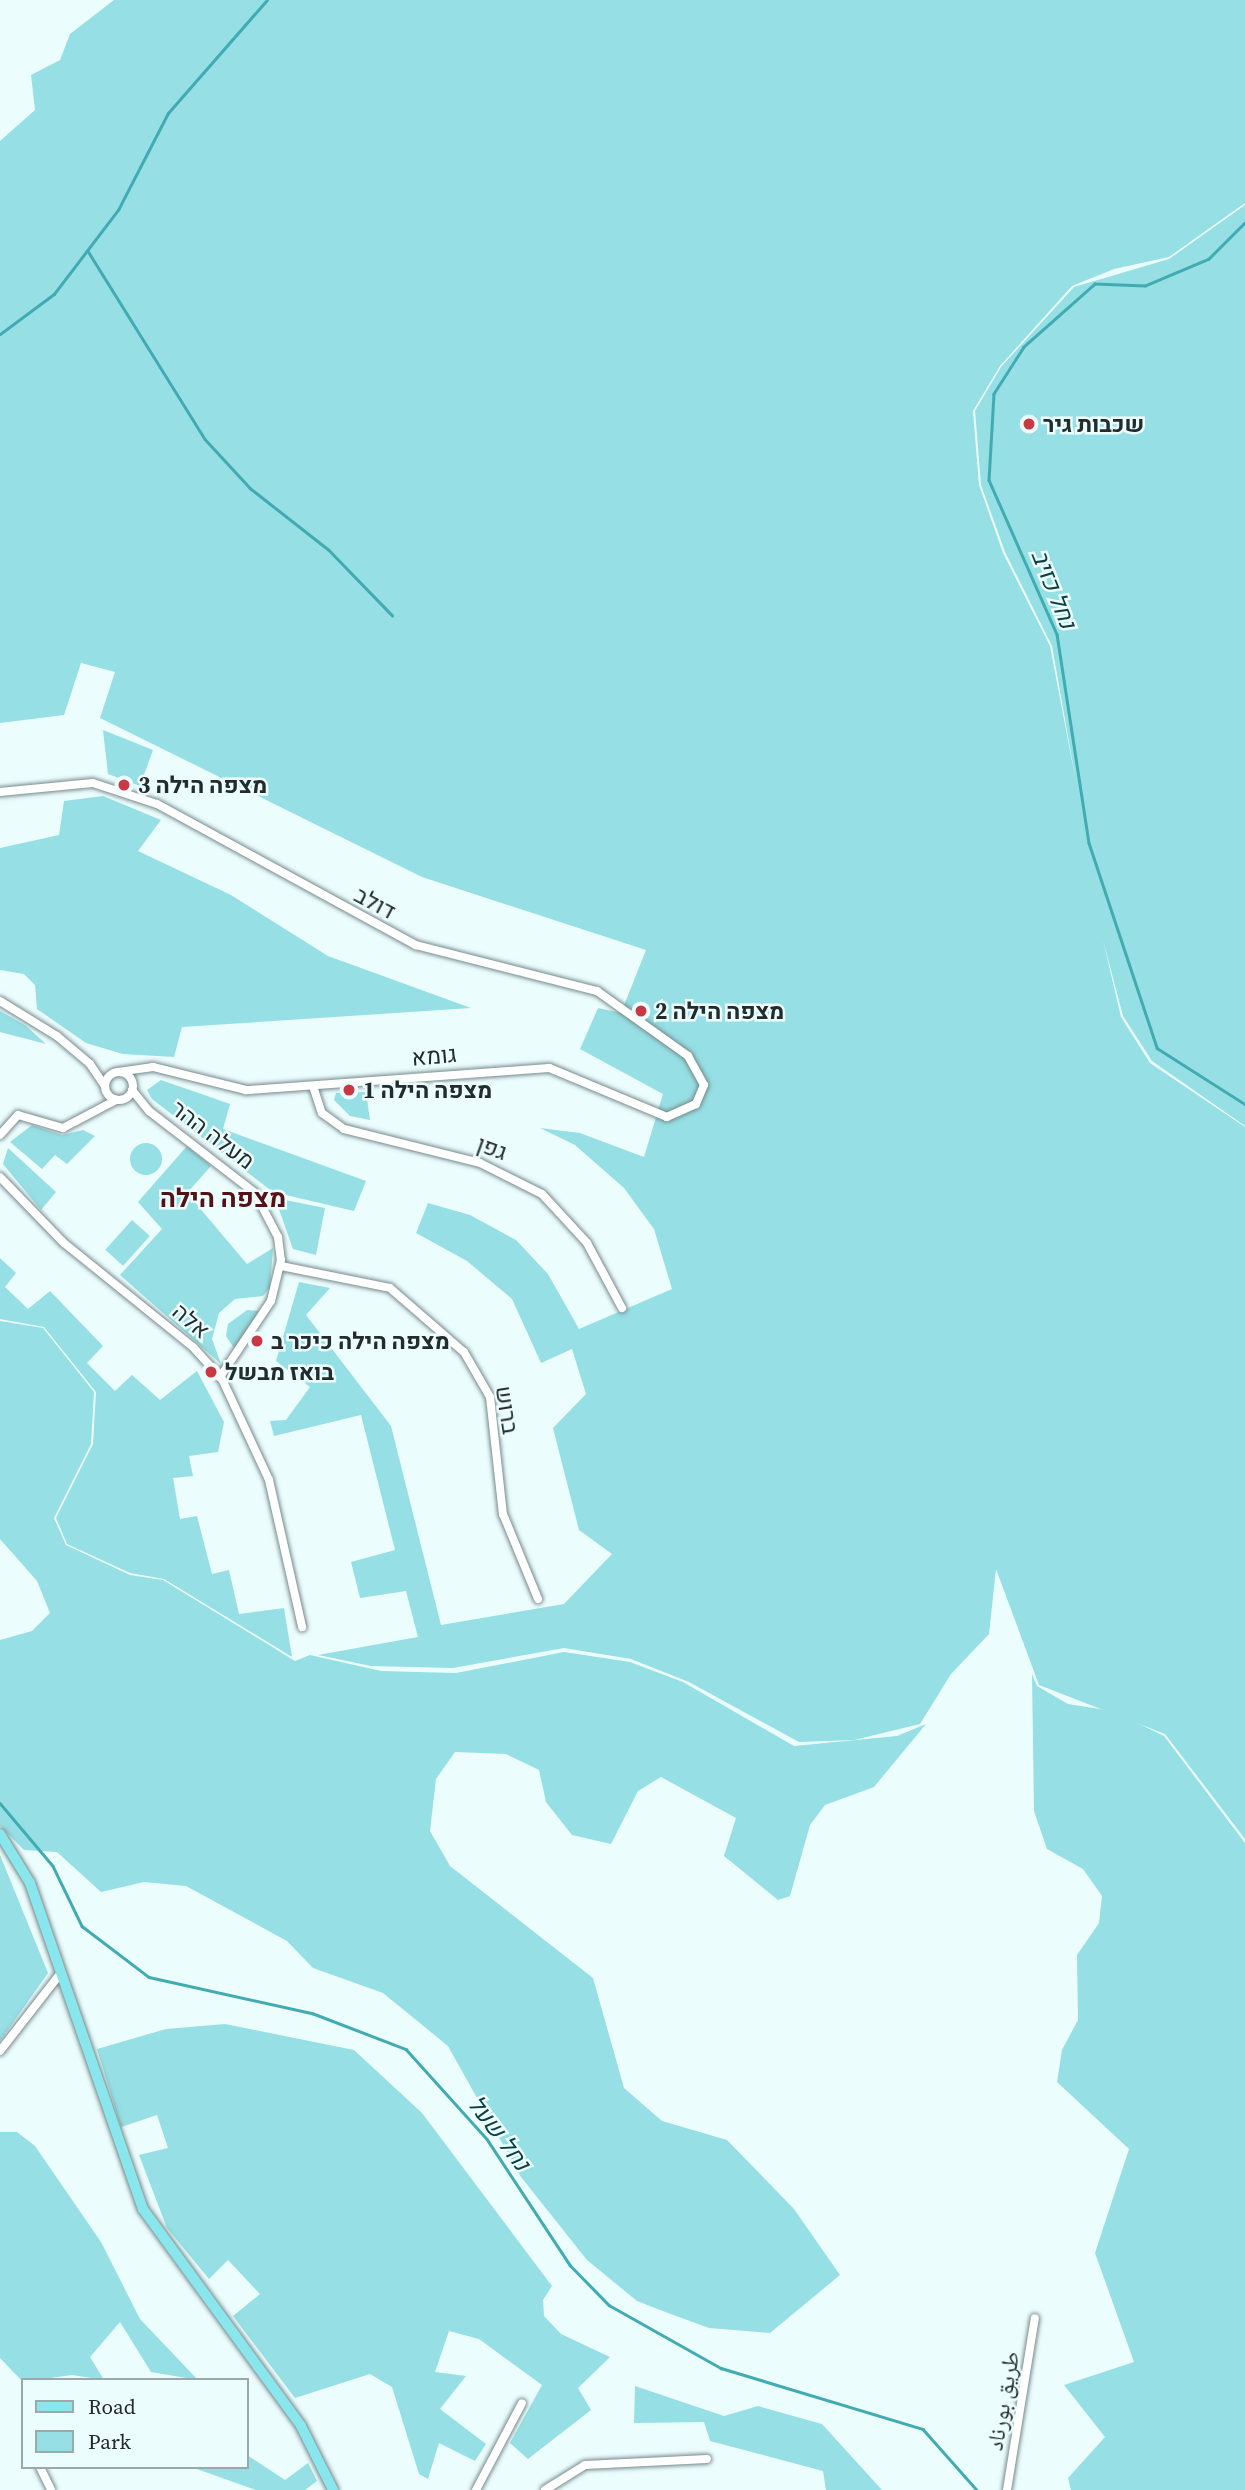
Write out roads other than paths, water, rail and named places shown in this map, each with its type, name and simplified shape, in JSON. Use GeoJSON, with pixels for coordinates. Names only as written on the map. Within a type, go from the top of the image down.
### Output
{"type":"FeatureCollection","features":[{"type":"Feature","properties":{"kind":"main road"},"geometry":{"type":"LineString","coordinates":[[0,1834],[30,1884],[143,2209],[301,2426],[333,2490]]}},
{"type":"Feature","properties":{"kind":"street","name":"דולב"},"geometry":{"type":"LineString","coordinates":[[0,792],[68,782],[114,787],[157,804],[416,945],[597,991],[688,1056],[702,1075],[702,1096]]}},
{"type":"Feature","properties":{"kind":"street"},"geometry":{"type":"LineString","coordinates":[[0,1001],[83,1057],[116,1073],[153,1067]]}},
{"type":"Feature","properties":{"kind":"street"},"geometry":{"type":"LineString","coordinates":[[83,1057],[105,1088],[118,1100]]}},
{"type":"Feature","properties":{"kind":"street","name":"גומא"},"geometry":{"type":"LineString","coordinates":[[153,1067],[230,1089],[313,1086],[549,1068],[587,1078],[658,1116],[678,1116],[702,1096]]}},
{"type":"Feature","properties":{"kind":"street"},"geometry":{"type":"LineString","coordinates":[[0,1135],[19,1115],[63,1128],[88,1112],[118,1100],[153,1067]]}},
{"type":"Feature","properties":{"kind":"street"},"geometry":{"type":"LineString","coordinates":[[88,1112],[116,1073]]}},
{"type":"Feature","properties":{"kind":"street","name":"מעלה ההר"},"geometry":{"type":"LineString","coordinates":[[116,1073],[132,1087],[149,1111],[255,1193],[273,1224],[281,1266],[266,1312],[220,1377]]}},
{"type":"Feature","properties":{"kind":"street","name":"גפן"},"geometry":{"type":"LineString","coordinates":[[313,1086],[322,1113],[344,1129],[480,1163],[542,1194],[587,1243],[621,1308]]}},
{"type":"Feature","properties":{"kind":"street","name":"מעלה ההר"},"geometry":{"type":"LineString","coordinates":[[118,1100],[149,1111]]}},
{"type":"Feature","properties":{"kind":"street","name":"אלה"},"geometry":{"type":"LineString","coordinates":[[0,1178],[64,1243],[193,1347],[220,1377],[269,1480],[302,1627]]}},
{"type":"Feature","properties":{"kind":"street","name":"ברוש"},"geometry":{"type":"LineString","coordinates":[[281,1266],[390,1288],[464,1352],[490,1397],[503,1514],[538,1599]]}},
{"type":"Feature","properties":{"kind":"street"},"geometry":{"type":"LineString","coordinates":[[0,2051],[60,1974]]}},
{"type":"Feature","properties":{"kind":"street","name":"طريق بورناد"},"geometry":{"type":"LineString","coordinates":[[1007,2490],[1035,2318]]}},
{"type":"Feature","properties":{"kind":"street"},"geometry":{"type":"LineString","coordinates":[[476,2490],[522,2403]]}},
{"type":"Feature","properties":{"kind":"street"},"geometry":{"type":"LineString","coordinates":[[545,2490],[585,2465],[707,2459]]}},
{"type":"Feature","properties":{"kind":"street"},"geometry":{"type":"LineString","coordinates":[[41,2469],[51,2490]]}},
{"type":"Feature","properties":{"kind":"waterway"},"geometry":{"type":"LineString","coordinates":[[0,334],[54,294],[118,210],[168,113],[267,0]]}},
{"type":"Feature","properties":{"kind":"waterway","name":"נחל כזיב"},"geometry":{"type":"LineString","coordinates":[[1245,223],[1209,259],[1145,286],[1095,284],[1024,347],[994,394],[989,480],[1057,634],[1089,843],[1157,1048],[1245,1104]]}},
{"type":"Feature","properties":{"kind":"waterway"},"geometry":{"type":"LineString","coordinates":[[88,251],[205,439],[250,488],[329,550],[392,615]]}},
{"type":"Feature","properties":{"kind":"waterway","name":"נחל שעל"},"geometry":{"type":"LineString","coordinates":[[0,1803],[53,1866],[82,1926],[149,1977],[312,2013],[406,2049],[487,2139],[570,2265],[609,2305],[721,2368],[923,2429],[977,2490]]}},
{"type":"Feature","properties":{"kind":"place","name":"שכבות גיר"},"geometry":{"type":"Point","coordinates":[1029,424]}},
{"type":"Feature","properties":{"kind":"place","name":"מצפה הילה 3"},"geometry":{"type":"Point","coordinates":[124,785]}},
{"type":"Feature","properties":{"kind":"place","name":"מצפה הילה 2"},"geometry":{"type":"Point","coordinates":[641,1011]}},
{"type":"Feature","properties":{"kind":"place","name":"מצפה הילה 1"},"geometry":{"type":"Point","coordinates":[349,1090]}},
{"type":"Feature","properties":{"kind":"place","name":"מצפה הילה כיכר ב"},"geometry":{"type":"Point","coordinates":[257,1341]}},
{"type":"Feature","properties":{"kind":"place","name":"בואז מבשל"},"geometry":{"type":"Point","coordinates":[211,1372]}},
{"type":"Feature","properties":{"kind":"district","name":"מצפה הילה"},"geometry":{"type":"Point","coordinates":[223,1199]}}]}
